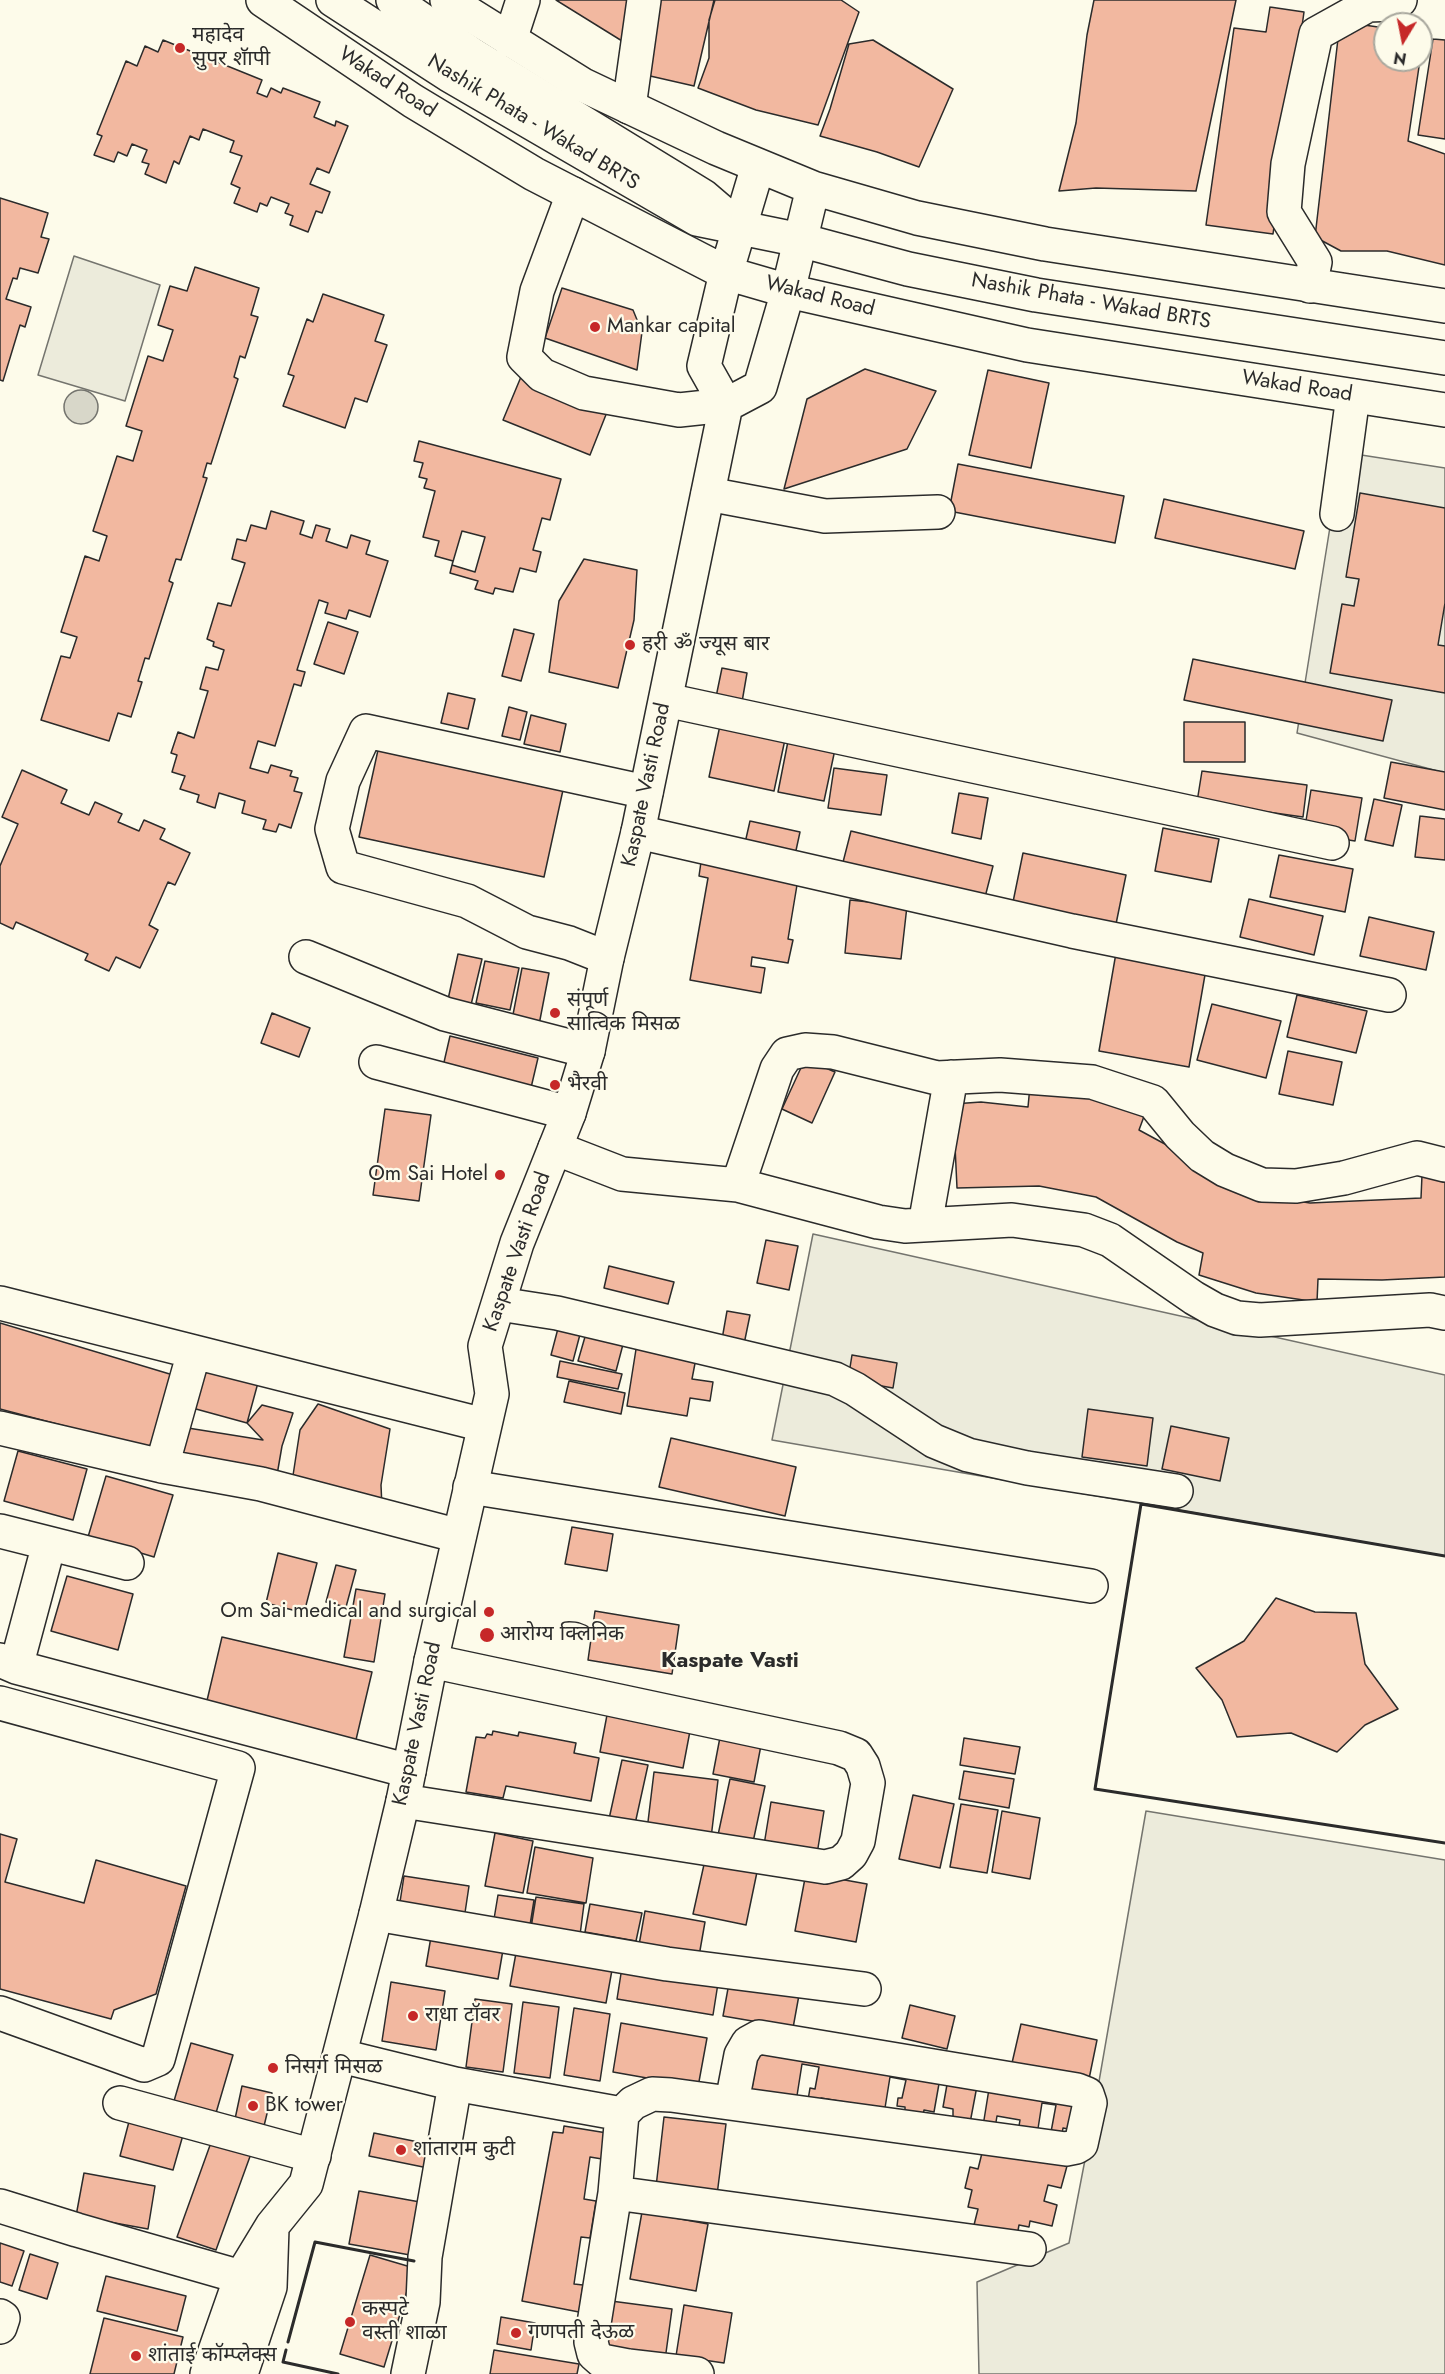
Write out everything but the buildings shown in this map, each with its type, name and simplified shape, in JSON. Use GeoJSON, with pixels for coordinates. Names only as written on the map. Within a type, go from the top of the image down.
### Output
{"type":"FeatureCollection","features":[{"type":"Feature","properties":{"kind":"street","name":"Wakad Road"},"geometry":{"type":"LineString","coordinates":[[263,0],[413,101],[534,174],[726,273],[788,291],[1027,345],[1445,410]]}},
{"type":"Feature","properties":{"kind":"street","name":"Nashik Phata - Wakad BRTS"},"geometry":{"type":"LineString","coordinates":[[333,0],[449,75],[697,219],[800,240],[908,268],[1036,295],[1445,358]]}},
{"type":"Feature","properties":{"kind":"street","name":"Nashik Phata - Wakad BRTS"},"geometry":{"type":"LineString","coordinates":[[393,0],[473,54],[703,196],[740,227]]}},
{"type":"Feature","properties":{"kind":"street"},"geometry":{"type":"LineString","coordinates":[[447,0],[583,85],[758,166],[813,188],[917,218],[1045,244],[1445,306]]}},
{"type":"Feature","properties":{"kind":"street"},"geometry":{"type":"LineString","coordinates":[[510,40],[523,0]]}},
{"type":"Feature","properties":{"kind":"street"},"geometry":{"type":"LineString","coordinates":[[629,107],[644,0]]}},
{"type":"Feature","properties":{"kind":"street"},"geometry":{"type":"LineString","coordinates":[[1310,286],[1315,262],[1284,212],[1288,164],[1316,34],[1368,5],[1395,4],[1400,0]]}},
{"type":"Feature","properties":{"kind":"street"},"geometry":{"type":"LineString","coordinates":[[726,405],[704,366],[726,273],[758,166]]}},
{"type":"Feature","properties":{"kind":"street"},"geometry":{"type":"LineString","coordinates":[[573,194],[537,291],[525,357],[542,375],[584,393],[679,410],[726,405],[760,387],[788,291],[813,188]]}},
{"type":"Feature","properties":{"kind":"street"},"geometry":{"type":"LineString","coordinates":[[1337,514],[1353,396]]}},
{"type":"Feature","properties":{"kind":"street","name":"Kaspate Vasti Road"},"geometry":{"type":"LineString","coordinates":[[207,2374],[241,2277],[272,2226],[306,2184],[341,2056],[406,1786],[431,1661],[492,1394],[485,1346],[517,1243],[569,1113],[588,1051],[607,958],[638,832],[726,405]]}},
{"type":"Feature","properties":{"kind":"street"},"geometry":{"type":"LineString","coordinates":[[708,494],[825,516],[938,512]]}},
{"type":"Feature","properties":{"kind":"street"},"geometry":{"type":"LineString","coordinates":[[666,700],[1332,843]]}},
{"type":"Feature","properties":{"kind":"street"},"geometry":{"type":"LineString","coordinates":[[607,958],[569,943],[527,932],[467,901],[343,867],[332,829],[343,781],[366,731],[646,792]]}},
{"type":"Feature","properties":{"kind":"street"},"geometry":{"type":"LineString","coordinates":[[638,832],[1072,931],[1389,995]]}},
{"type":"Feature","properties":{"kind":"street"},"geometry":{"type":"LineString","coordinates":[[306,957],[445,1014],[588,1051]]}},
{"type":"Feature","properties":{"kind":"street"},"geometry":{"type":"LineString","coordinates":[[738,1185],[777,1069],[787,1054],[806,1050],[833,1053],[937,1078],[1000,1075],[1092,1082],[1153,1102],[1180,1135],[1202,1156],[1225,1170],[1262,1185],[1296,1186],[1344,1178],[1417,1158],[1445,1165]]}},
{"type":"Feature","properties":{"kind":"street"},"geometry":{"type":"LineString","coordinates":[[376,1062],[569,1113]]}},
{"type":"Feature","properties":{"kind":"street"},"geometry":{"type":"LineString","coordinates":[[925,1225],[951,1077]]}},
{"type":"Feature","properties":{"kind":"street"},"geometry":{"type":"LineString","coordinates":[[555,1148],[622,1174],[738,1185],[878,1222],[905,1226],[1012,1220],[1084,1230],[1110,1240],[1194,1298],[1215,1310],[1237,1318],[1260,1320],[1430,1310],[1445,1313]]}},
{"type":"Feature","properties":{"kind":"street"},"geometry":{"type":"LineString","coordinates":[[0,1303],[484,1425]]}},
{"type":"Feature","properties":{"kind":"street"},"geometry":{"type":"LineString","coordinates":[[499,1304],[557,1313],[836,1379],[934,1441],[968,1455],[1027,1468],[1176,1491]]}},
{"type":"Feature","properties":{"kind":"street"},"geometry":{"type":"LineString","coordinates":[[162,1466],[194,1352]]}},
{"type":"Feature","properties":{"kind":"street"},"geometry":{"type":"LineString","coordinates":[[0,1428],[162,1466],[261,1484],[459,1536]]}},
{"type":"Feature","properties":{"kind":"street"},"geometry":{"type":"LineString","coordinates":[[470,1487],[1091,1587]]}},
{"type":"Feature","properties":{"kind":"street"},"geometry":{"type":"LineString","coordinates":[[0,1531],[127,1563]]}},
{"type":"Feature","properties":{"kind":"street"},"geometry":{"type":"LineString","coordinates":[[49,1544],[8,1664],[256,1730],[406,1786],[825,1867],[841,1863],[851,1854],[858,1842],[868,1783],[863,1766],[855,1755],[839,1748],[431,1661]]}},
{"type":"Feature","properties":{"kind":"street"},"geometry":{"type":"LineString","coordinates":[[0,1703],[238,1768],[158,2059],[144,2065],[0,2013]]}},
{"type":"Feature","properties":{"kind":"street"},"geometry":{"type":"LineString","coordinates":[[208,1916],[256,1730]]}},
{"type":"Feature","properties":{"kind":"street"},"geometry":{"type":"LineString","coordinates":[[376,1914],[667,1964],[864,1989]]}},
{"type":"Feature","properties":{"kind":"street"},"geometry":{"type":"LineString","coordinates":[[696,2374],[602,2361],[594,2354],[591,2342],[615,2193],[622,2114],[633,2103],[652,2094],[732,2102],[1072,2149],[1083,2139],[1090,2103],[1087,2094],[1077,2090],[759,2037],[748,2043],[741,2055],[732,2102]]}},
{"type":"Feature","properties":{"kind":"street"},"geometry":{"type":"LineString","coordinates":[[341,2056],[455,2084],[622,2114]]}},
{"type":"Feature","properties":{"kind":"street"},"geometry":{"type":"LineString","coordinates":[[408,2374],[423,2302],[425,2256],[455,2084]]}},
{"type":"Feature","properties":{"kind":"street"},"geometry":{"type":"LineString","coordinates":[[120,2103],[314,2156]]}},
{"type":"Feature","properties":{"kind":"street"},"geometry":{"type":"LineString","coordinates":[[615,2193],[1029,2249]]}},
{"type":"Feature","properties":{"kind":"street"},"geometry":{"type":"LineString","coordinates":[[0,2206],[241,2277]]}},
{"type":"Feature","properties":{"kind":"street"},"geometry":{"type":"LineString","coordinates":[[243,2374],[270,2287],[272,2226]]}},
{"type":"Feature","properties":{"kind":"street"},"geometry":{"type":"LineString","coordinates":[[0,2316],[3,2318],[0,2327]]}},
{"type":"Feature","properties":{"kind":"shaded area"},"geometry":{"type":"Polygon","coordinates":[[[74,256],[160,285],[125,401],[38,375],[74,256]]]}},
{"type":"Feature","properties":{"kind":"shaded area"},"geometry":{"type":"Polygon","coordinates":[[[81,390],[93,395],[98,407],[93,419],[81,424],[69,419],[64,407],[69,395],[81,390]]]}},
{"type":"Feature","properties":{"kind":"shaded area"},"geometry":{"type":"Polygon","coordinates":[[[1342,452],[1445,468],[1445,773],[1297,733],[1342,452]]]}},
{"type":"Feature","properties":{"kind":"shaded area"},"geometry":{"type":"Polygon","coordinates":[[[813,1234],[1445,1375],[1445,1556],[772,1440],[813,1234]]]}},
{"type":"Feature","properties":{"kind":"shaded area"},"geometry":{"type":"Polygon","coordinates":[[[1146,1811],[1445,1860],[1445,2374],[979,2374],[977,2282],[1069,2243],[1146,1811]]]}},
{"type":"Feature","properties":{"kind":"wall"},"geometry":{"type":"LineString","coordinates":[[1445,1556],[1141,1504],[1095,1789],[1445,1843]]}},
{"type":"Feature","properties":{"kind":"wall"},"geometry":{"type":"LineString","coordinates":[[288,2342],[315,2242],[414,2261]]}},
{"type":"Feature","properties":{"kind":"wall"},"geometry":{"type":"LineString","coordinates":[[286,2350],[283,2362],[338,2374]]}},
{"type":"Feature","properties":{"kind":"place","name":"महादेव सुपर शॅापी"},"geometry":{"type":"Point","coordinates":[180,48]}},
{"type":"Feature","properties":{"kind":"place","name":"Mankar capital"},"geometry":{"type":"Point","coordinates":[595,327]}},
{"type":"Feature","properties":{"kind":"place","name":"हरी ॐ ज्यूस बार"},"geometry":{"type":"Point","coordinates":[630,645]}},
{"type":"Feature","properties":{"kind":"place","name":"संपूर्ण सात्विक मिसळ"},"geometry":{"type":"Point","coordinates":[555,1013]}},
{"type":"Feature","properties":{"kind":"place","name":"भैरवी"},"geometry":{"type":"Point","coordinates":[555,1085]}},
{"type":"Feature","properties":{"kind":"place","name":"Om Sai Hotel"},"geometry":{"type":"Point","coordinates":[500,1175]}},
{"type":"Feature","properties":{"kind":"place","name":"Om Sai medical and surgical"},"geometry":{"type":"Point","coordinates":[489,1612]}},
{"type":"Feature","properties":{"kind":"place","name":"आरोग्य क्लिनिक"},"geometry":{"type":"Point","coordinates":[487,1635]}},
{"type":"Feature","properties":{"kind":"place","name":"राधा टॉवर"},"geometry":{"type":"Point","coordinates":[413,2016]}},
{"type":"Feature","properties":{"kind":"place","name":"निसर्ग मिसळ"},"geometry":{"type":"Point","coordinates":[273,2068]}},
{"type":"Feature","properties":{"kind":"place","name":"BK tower"},"geometry":{"type":"Point","coordinates":[253,2106]}},
{"type":"Feature","properties":{"kind":"place","name":"शांताराम कुटी"},"geometry":{"type":"Point","coordinates":[401,2150]}},
{"type":"Feature","properties":{"kind":"place","name":"कस्पटे वस्ती शाळा"},"geometry":{"type":"Point","coordinates":[350,2322]}},
{"type":"Feature","properties":{"kind":"place","name":"गणपती देऊळ"},"geometry":{"type":"Point","coordinates":[516,2333]}},
{"type":"Feature","properties":{"kind":"place","name":"शांताई कॉम्प्लेक्स"},"geometry":{"type":"Point","coordinates":[136,2356]}},
{"type":"Feature","properties":{"kind":"district","name":"Kaspate Vasti"},"geometry":{"type":"Point","coordinates":[730,1662]}}]}
